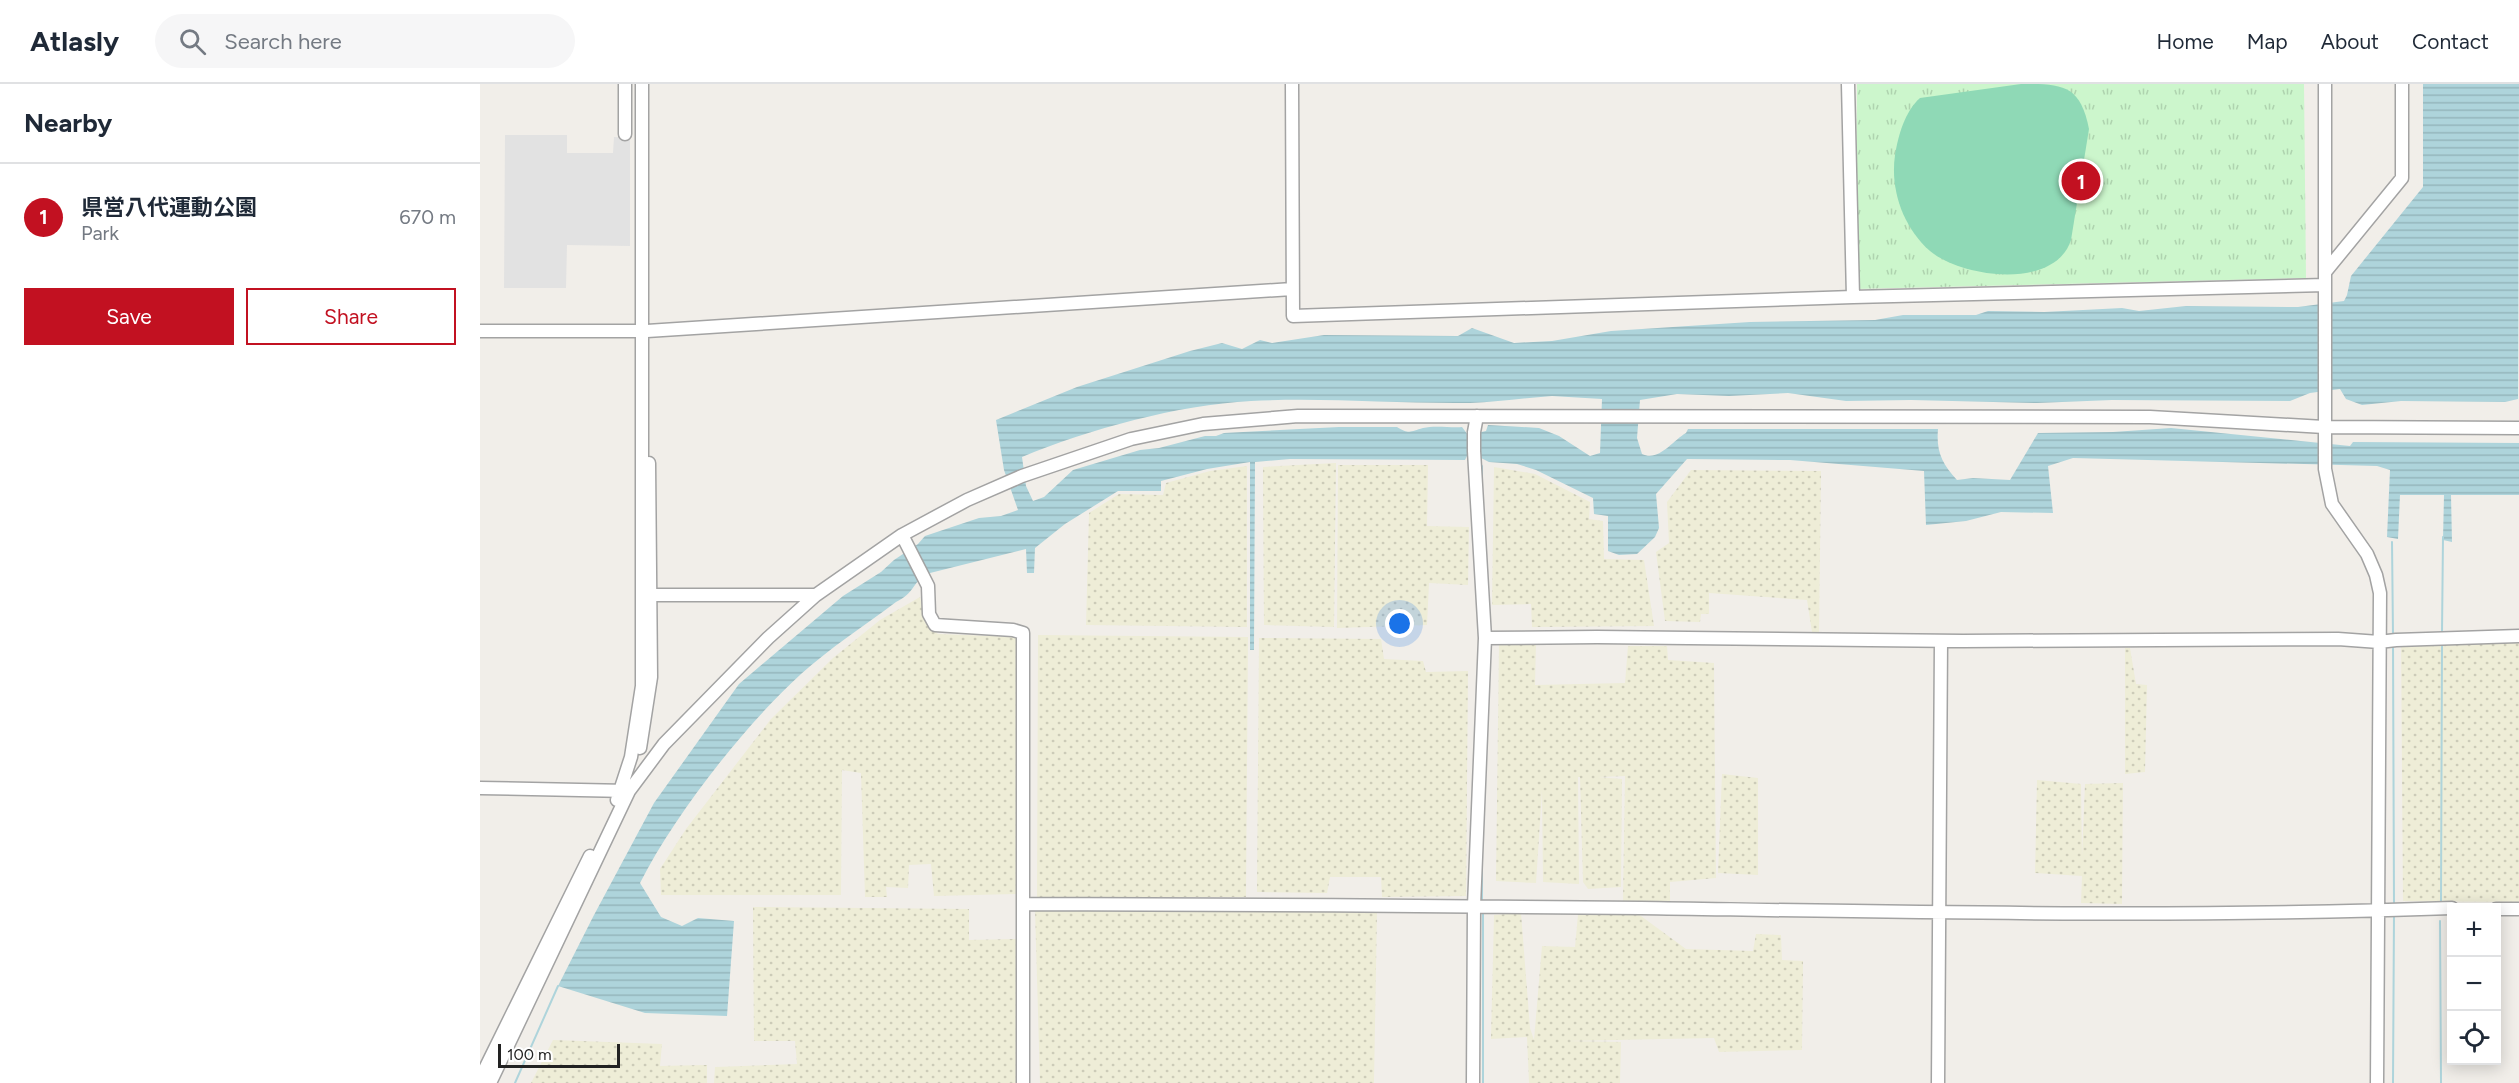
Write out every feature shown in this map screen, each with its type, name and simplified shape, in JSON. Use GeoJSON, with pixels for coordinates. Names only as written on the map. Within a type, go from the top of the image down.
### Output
{"type":"FeatureCollection","features":[{"type":"Feature","properties":{"kind":"street"},"geometry":{"type":"LineString","coordinates":[[625,84],[625,134]]}},
{"type":"Feature","properties":{"kind":"street"},"geometry":{"type":"LineString","coordinates":[[625,791],[642,686],[644,331],[642,84]]}},
{"type":"Feature","properties":{"kind":"street"},"geometry":{"type":"LineString","coordinates":[[490,1083],[625,791],[644,732],[651,677],[644,331],[649,84]]}},
{"type":"Feature","properties":{"kind":"street"},"geometry":{"type":"LineString","coordinates":[[1292,84],[1293,316],[1853,297],[2325,285]]}},
{"type":"Feature","properties":{"kind":"street"},"geometry":{"type":"LineString","coordinates":[[1848,84],[1853,297]]}},
{"type":"Feature","properties":{"kind":"street"},"geometry":{"type":"LineString","coordinates":[[2325,84],[2325,468],[2332,504],[2367,554],[2376,575],[2380,593],[2377,1083]]}},
{"type":"Feature","properties":{"kind":"street"},"geometry":{"type":"LineString","coordinates":[[2326,271],[2402,178],[2402,84]]}},
{"type":"Feature","properties":{"kind":"street"},"geometry":{"type":"LineString","coordinates":[[480,331],[644,331],[1292,289]]}},
{"type":"Feature","properties":{"kind":"street"},"geometry":{"type":"LineString","coordinates":[[480,1079],[625,791],[664,744],[768,638],[816,595],[967,500],[1023,476],[1102,447],[1203,423],[1298,416],[2150,417],[2324,427],[2519,428]]}},
{"type":"Feature","properties":{"kind":"street"},"geometry":{"type":"LineString","coordinates":[[1473,1083],[1485,638],[1474,451],[1474,432],[1478,416]]}},
{"type":"Feature","properties":{"kind":"street"},"geometry":{"type":"LineString","coordinates":[[905,540],[928,586],[929,614],[935,625],[1013,630],[1023,633],[1023,1083]]}},
{"type":"Feature","properties":{"kind":"street"},"geometry":{"type":"LineString","coordinates":[[651,595],[816,595]]}},
{"type":"Feature","properties":{"kind":"street"},"geometry":{"type":"LineString","coordinates":[[1485,638],[1941,641],[2338,639],[2379,642],[2519,636]]}},
{"type":"Feature","properties":{"kind":"street"},"geometry":{"type":"LineString","coordinates":[[1938,1083],[1941,641]]}},
{"type":"Feature","properties":{"kind":"street"},"geometry":{"type":"LineString","coordinates":[[480,789],[625,791]]}},
{"type":"Feature","properties":{"kind":"street"},"geometry":{"type":"LineString","coordinates":[[1024,904],[1479,906],[1940,912],[2378,912],[2447,908]]}},
{"type":"Feature","properties":{"kind":"street"},"geometry":{"type":"LineString","coordinates":[[2501,909],[2519,909]]}},
{"type":"Feature","properties":{"kind":"green space"},"geometry":{"type":"Polygon","coordinates":[[[1857,84],[2304,84],[2306,278],[1855,289],[1857,84]]]}},
{"type":"Feature","properties":{"kind":"green space"},"geometry":{"type":"Polygon","coordinates":[[[2021,84],[2058,86],[2067,90],[2080,103],[2085,114],[2089,129],[2071,240],[2062,256],[2047,267],[2028,273],[1984,273],[1963,268],[1930,251],[1912,231],[1900,207],[1894,168],[1900,132],[1910,110],[1920,98],[2021,84]]]}},
{"type":"Feature","properties":{"kind":"green space"},"geometry":{"type":"Polygon","coordinates":[[[1336,463],[1334,627],[1264,625],[1263,467],[1336,463]]]}},
{"type":"Feature","properties":{"kind":"green space"},"geometry":{"type":"Polygon","coordinates":[[[1338,465],[1428,465],[1427,526],[1469,527],[1468,585],[1429,583],[1427,625],[1337,628],[1338,465]]]}},
{"type":"Feature","properties":{"kind":"green space"},"geometry":{"type":"Polygon","coordinates":[[[1247,466],[1247,627],[1086,625],[1089,513],[1119,494],[1163,495],[1166,483],[1210,471],[1247,466]]]}},
{"type":"Feature","properties":{"kind":"green space"},"geometry":{"type":"Polygon","coordinates":[[[1494,467],[1535,474],[1590,502],[1589,519],[1603,521],[1604,559],[1644,560],[1654,626],[1532,627],[1531,604],[1492,605],[1494,467]]]}},
{"type":"Feature","properties":{"kind":"green space"},"geometry":{"type":"Polygon","coordinates":[[[1691,470],[1821,471],[1819,632],[1812,632],[1807,600],[1709,593],[1709,614],[1701,614],[1700,622],[1665,621],[1656,552],[1669,543],[1667,502],[1691,470]]]}},
{"type":"Feature","properties":{"kind":"green space"},"geometry":{"type":"Polygon","coordinates":[[[920,597],[926,624],[938,634],[1018,637],[1016,894],[934,896],[931,864],[909,865],[908,888],[886,887],[887,897],[865,897],[861,773],[842,770],[841,895],[661,895],[660,869],[686,829],[771,719],[833,658],[880,620],[920,597]]]}},
{"type":"Feature","properties":{"kind":"green space"},"geometry":{"type":"Polygon","coordinates":[[[1038,635],[1248,637],[1246,897],[1037,897],[1038,635]]]}},
{"type":"Feature","properties":{"kind":"green space"},"geometry":{"type":"Polygon","coordinates":[[[1259,638],[1381,639],[1384,659],[1423,661],[1426,672],[1468,671],[1466,896],[1382,897],[1381,877],[1330,877],[1327,893],[1257,892],[1259,638]]]}},
{"type":"Feature","properties":{"kind":"green space"},"geometry":{"type":"Polygon","coordinates":[[[2401,640],[2519,641],[2519,902],[2403,901],[2401,640]]]}},
{"type":"Feature","properties":{"kind":"green space"},"geometry":{"type":"Polygon","coordinates":[[[1536,644],[1535,685],[1625,683],[1628,646],[1667,646],[1668,660],[1714,663],[1716,878],[1670,882],[1670,903],[1623,902],[1625,776],[1598,777],[1622,779],[1621,887],[1588,889],[1583,882],[1580,777],[1578,777],[1579,884],[1543,882],[1542,791],[1536,883],[1496,881],[1499,645],[1536,644]]]}},
{"type":"Feature","properties":{"kind":"green space"},"geometry":{"type":"Polygon","coordinates":[[[2125,648],[2130,648],[2136,684],[2147,685],[2145,772],[2125,774],[2125,648]]]}},
{"type":"Feature","properties":{"kind":"green space"},"geometry":{"type":"Polygon","coordinates":[[[1722,774],[1758,778],[1758,875],[1718,873],[1722,774]]]}},
{"type":"Feature","properties":{"kind":"green space"},"geometry":{"type":"Polygon","coordinates":[[[2037,780],[2081,784],[2082,856],[2085,784],[2123,783],[2122,904],[2081,903],[2082,876],[2035,873],[2037,780]]]}},
{"type":"Feature","properties":{"kind":"green space"},"geometry":{"type":"Polygon","coordinates":[[[753,907],[969,909],[969,940],[1016,939],[1016,1083],[714,1083],[715,1067],[797,1064],[795,1041],[754,1041],[753,907]]]}},
{"type":"Feature","properties":{"kind":"green space"},"geometry":{"type":"Polygon","coordinates":[[[1035,908],[1377,910],[1374,1083],[1040,1083],[1035,908]]]}},
{"type":"Feature","properties":{"kind":"green space"},"geometry":{"type":"Polygon","coordinates":[[[1630,908],[1686,949],[1753,951],[1756,934],[1781,935],[1782,960],[1803,961],[1802,1050],[1719,1052],[1714,1038],[1566,1041],[1621,1042],[1620,1083],[1529,1083],[1527,1037],[1491,1039],[1494,915],[1521,913],[1530,1028],[1534,1040],[1542,946],[1575,947],[1578,915],[1630,908]]]}},
{"type":"Feature","properties":{"kind":"green space"},"geometry":{"type":"Polygon","coordinates":[[[553,1040],[662,1044],[660,1066],[707,1065],[707,1083],[531,1083],[553,1040]]]}},
{"type":"Feature","properties":{"kind":"shaded area"},"geometry":{"type":"Polygon","coordinates":[[[505,135],[567,135],[567,153],[613,153],[614,137],[630,138],[630,246],[567,245],[566,288],[504,288],[505,135]]]}},
{"type":"Feature","properties":{"kind":"water"},"geometry":{"type":"Polygon","coordinates":[[[2423,84],[2519,84],[2518,399],[2505,402],[2401,401],[2362,405],[2346,399],[2340,389],[2310,393],[2290,401],[2112,400],[2037,403],[1846,401],[1788,393],[1729,396],[1677,394],[1640,400],[1637,438],[1642,454],[1648,456],[1665,450],[1688,429],[1938,429],[1941,457],[1957,480],[1973,478],[2010,480],[2038,433],[2113,432],[2171,428],[2350,446],[2353,442],[2519,443],[2519,495],[2451,495],[2452,542],[2443,540],[2444,495],[2400,495],[2398,539],[2387,537],[2390,470],[2377,466],[2073,458],[2048,466],[2053,513],[2001,512],[1966,521],[1926,525],[1924,471],[1790,460],[1687,459],[1656,494],[1659,528],[1655,537],[1637,554],[1619,555],[1608,551],[1608,516],[1594,514],[1593,498],[1536,470],[1517,464],[1489,462],[1469,452],[1465,460],[1290,459],[1255,462],[1254,650],[1250,650],[1250,462],[1207,469],[1161,481],[1161,491],[1118,491],[1065,524],[1035,548],[1034,573],[1027,573],[1026,549],[926,574],[902,599],[812,664],[779,695],[734,745],[691,800],[640,883],[661,917],[682,926],[698,918],[734,921],[727,1016],[645,1013],[558,986],[654,803],[739,684],[843,596],[881,572],[925,536],[979,518],[1001,516],[1018,510],[1004,470],[996,420],[1077,387],[1222,343],[1242,349],[1260,340],[1272,343],[1324,335],[1458,336],[1472,328],[1514,343],[1552,341],[1611,331],[1750,322],[1875,320],[1903,315],[1976,315],[1988,311],[2044,312],[2122,308],[2139,311],[2186,306],[2298,307],[2344,301],[2351,276],[2423,187],[2423,84]],[[1552,396],[1470,403],[1306,400],[1223,403],[1134,420],[1076,437],[1022,457],[1026,486],[1033,501],[1044,497],[1073,470],[1140,450],[1159,448],[1224,433],[1339,427],[1397,427],[1410,432],[1428,427],[1462,427],[1468,435],[1486,431],[1488,425],[1539,428],[1559,436],[1590,456],[1600,453],[1602,399],[1552,396]]]}},
{"type":"Feature","properties":{"kind":"waterway"},"geometry":{"type":"LineString","coordinates":[[1482,466],[1482,487]]}},
{"type":"Feature","properties":{"kind":"waterway"},"geometry":{"type":"LineString","coordinates":[[2442,632],[2443,537]]}},
{"type":"Feature","properties":{"kind":"waterway"},"geometry":{"type":"LineString","coordinates":[[2392,542],[2393,635]]}},
{"type":"Feature","properties":{"kind":"waterway"},"geometry":{"type":"LineString","coordinates":[[2393,644],[2394,905]]}},
{"type":"Feature","properties":{"kind":"waterway"},"geometry":{"type":"LineString","coordinates":[[2441,902],[2442,644]]}},
{"type":"Feature","properties":{"kind":"waterway"},"geometry":{"type":"LineString","coordinates":[[1482,849],[1482,901]]}},
{"type":"Feature","properties":{"kind":"waterway"},"geometry":{"type":"LineString","coordinates":[[1483,909],[1483,1083]]}},
{"type":"Feature","properties":{"kind":"waterway"},"geometry":{"type":"LineString","coordinates":[[2393,1083],[2394,914]]}},
{"type":"Feature","properties":{"kind":"waterway"},"geometry":{"type":"LineString","coordinates":[[2440,921],[2441,1083]]}},
{"type":"Feature","properties":{"kind":"waterway"},"geometry":{"type":"LineString","coordinates":[[515,1083],[558,986]]}},
{"type":"Feature","properties":{"kind":"place","name":"県営八代運動公園"},"geometry":{"type":"Point","coordinates":[2081,181]}}]}
